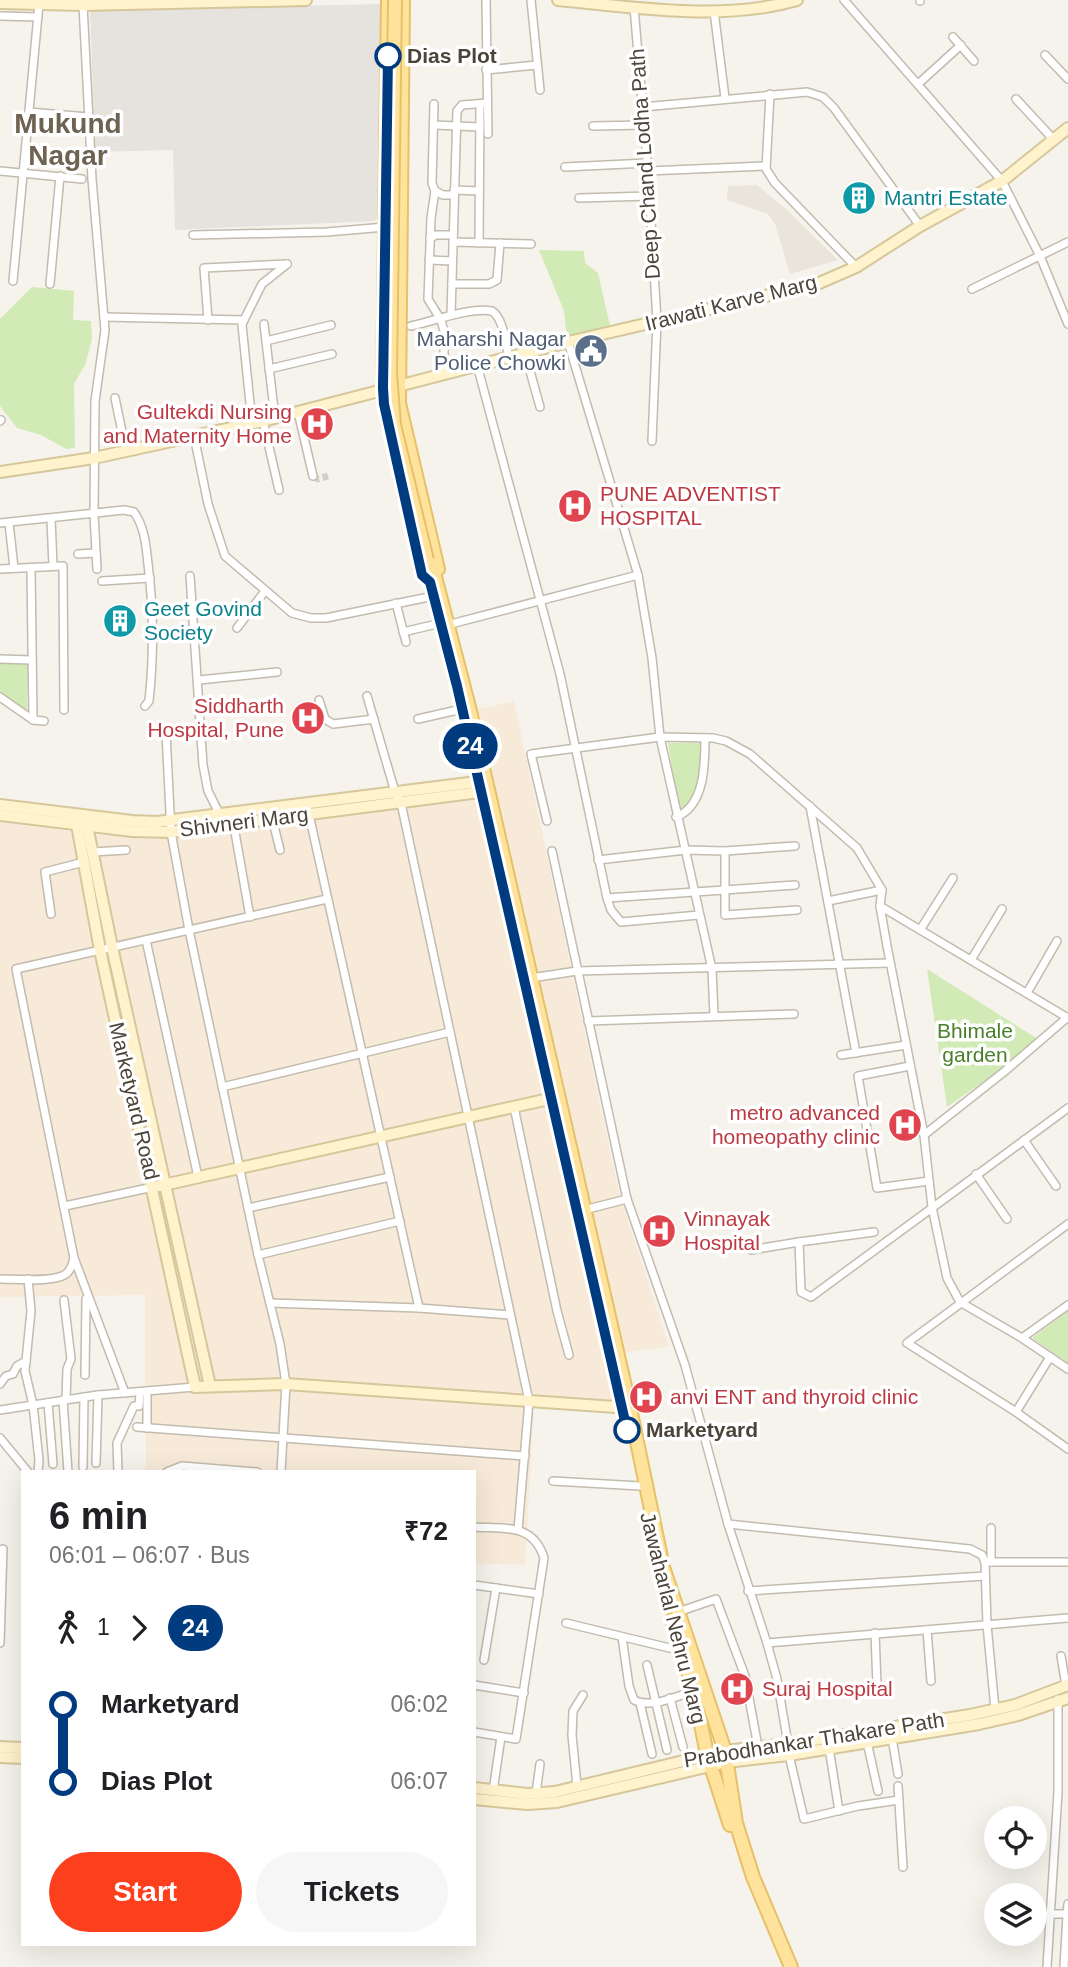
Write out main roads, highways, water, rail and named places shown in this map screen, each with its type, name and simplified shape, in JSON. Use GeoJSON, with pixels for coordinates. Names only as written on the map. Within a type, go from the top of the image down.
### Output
{"type":"FeatureCollection","features":[{"type":"Feature","properties":{"kind":"main road"},"geometry":{"type":"LineString","coordinates":[[0,3],[83,5],[306,0]]}},
{"type":"Feature","properties":{"kind":"main road","name":"Jawaharlal Nehru Marg"},"geometry":{"type":"LineString","coordinates":[[388,0],[384,404],[422,575],[433,581],[483,786],[708,1760],[726,1794]]}},
{"type":"Feature","properties":{"kind":"main road"},"geometry":{"type":"LineString","coordinates":[[395,0],[391,403],[394,425],[428,560],[427,571],[433,581]]}},
{"type":"Feature","properties":{"kind":"main road","name":"Jawaharlal Nehru Marg"},"geometry":{"type":"LineString","coordinates":[[403,0],[398,386],[401,416],[438,571],[433,581],[434,596],[444,624],[462,709],[483,786]]}},
{"type":"Feature","properties":{"kind":"main road"},"geometry":{"type":"LineString","coordinates":[[558,0],[714,12],[785,4],[797,0]]}},
{"type":"Feature","properties":{"kind":"main road","name":"Irawati Karve Marg"},"geometry":{"type":"LineString","coordinates":[[0,472],[94,458],[263,421],[568,342],[817,284],[856,267],[920,226],[1002,181],[1068,128]]}},
{"type":"Feature","properties":{"kind":"main road","name":"Shivneri Marg"},"geometry":{"type":"LineString","coordinates":[[228,817],[272,818],[308,808],[395,792],[483,786]]}},
{"type":"Feature","properties":{"kind":"main road","name":"Shivneri Marg"},"geometry":{"type":"LineString","coordinates":[[0,815],[132,821],[171,826],[308,808],[401,803],[483,786]]}},
{"type":"Feature","properties":{"kind":"main road","name":"Shivneri Marg"},"geometry":{"type":"LineString","coordinates":[[0,805],[81,820]]}},
{"type":"Feature","properties":{"kind":"main road","name":"Marketyard Road"},"geometry":{"type":"LineString","coordinates":[[81,820],[92,852],[106,949]]}},
{"type":"Feature","properties":{"kind":"main road","name":"Marketyard Road"},"geometry":{"type":"LineString","coordinates":[[81,820],[83,862],[106,949],[159,1186],[211,1386],[195,1387],[159,1186]]}},
{"type":"Feature","properties":{"kind":"main road"},"geometry":{"type":"LineString","coordinates":[[159,1186],[555,1098]]}},
{"type":"Feature","properties":{"kind":"main road","name":"Jawaharlal Nehru Marg"},"geometry":{"type":"LineString","coordinates":[[555,1098],[584,1210],[626,1408],[656,1569],[674,1609],[726,1756],[726,1794]]}},
{"type":"Feature","properties":{"kind":"main road"},"geometry":{"type":"LineString","coordinates":[[211,1386],[286,1384],[626,1408]]}},
{"type":"Feature","properties":{"kind":"main road","name":"Prabodhankar Thakare Path"},"geometry":{"type":"LineString","coordinates":[[726,1756],[788,1749],[995,1709],[1063,1692]]}},
{"type":"Feature","properties":{"kind":"main road","name":"Prabodhankar Thakare Path"},"geometry":{"type":"LineString","coordinates":[[476,1788],[555,1792],[758,1747],[829,1748],[979,1724],[1063,1692]]}},
{"type":"Feature","properties":{"kind":"main road"},"geometry":{"type":"LineString","coordinates":[[0,1747],[21,1748]]}},
{"type":"Feature","properties":{"kind":"main road"},"geometry":{"type":"LineString","coordinates":[[0,1757],[21,1758]]}},
{"type":"Feature","properties":{"kind":"main road","name":"Prabodhankar Thakare Path"},"geometry":{"type":"LineString","coordinates":[[476,1799],[527,1804],[557,1802],[708,1760]]}},
{"type":"Feature","properties":{"kind":"main road"},"geometry":{"type":"LineString","coordinates":[[726,1794],[742,1870],[782,1967]]}},
{"type":"Feature","properties":{"kind":"main road"},"geometry":{"type":"LineString","coordinates":[[726,1794],[753,1877],[791,1967]]}},
{"type":"Feature","properties":{"kind":"tunnel"},"geometry":{"type":"LineString","coordinates":[[313,476],[318,479],[328,476]]}},
{"type":"Feature","properties":{"kind":"place","name":"Dias Plot"},"geometry":{"type":"Point","coordinates":[388,56]}},
{"type":"Feature","properties":{"kind":"place","name":"Mantri Estate"},"geometry":{"type":"Point","coordinates":[859,198]}},
{"type":"Feature","properties":{"kind":"place","name":"Maharshi Nagar Police Chowki"},"geometry":{"type":"Point","coordinates":[591,351]}},
{"type":"Feature","properties":{"kind":"place","name":"Gultekdi Nursing and Maternity Home"},"geometry":{"type":"Point","coordinates":[317,424]}},
{"type":"Feature","properties":{"kind":"place","name":"PUNE ADVENTIST HOSPITAL"},"geometry":{"type":"Point","coordinates":[575,506]}},
{"type":"Feature","properties":{"kind":"place","name":"Geet Govind Society"},"geometry":{"type":"Point","coordinates":[120,621]}},
{"type":"Feature","properties":{"kind":"place","name":"Siddharth Hospital, Pune"},"geometry":{"type":"Point","coordinates":[308,718]}},
{"type":"Feature","properties":{"kind":"place","name":"metro advanced homeopathy clinic"},"geometry":{"type":"Point","coordinates":[905,1125]}},
{"type":"Feature","properties":{"kind":"place","name":"Vinnayak Hospital"},"geometry":{"type":"Point","coordinates":[659,1231]}},
{"type":"Feature","properties":{"kind":"place","name":"anvi ENT and thyroid clinic"},"geometry":{"type":"Point","coordinates":[646,1397]}},
{"type":"Feature","properties":{"kind":"place","name":"Marketyard"},"geometry":{"type":"Point","coordinates":[627,1430]}},
{"type":"Feature","properties":{"kind":"place","name":"Suraj Hospital"},"geometry":{"type":"Point","coordinates":[737,1689]}},
{"type":"Feature","properties":{"kind":"district","name":"Mukund Nagar"},"geometry":{"type":"Point","coordinates":[68,139]}},
{"type":"Feature","properties":{"kind":"park label","name":"Bhimale garden"},"geometry":{"type":"Point","coordinates":[975,1043]}}]}
